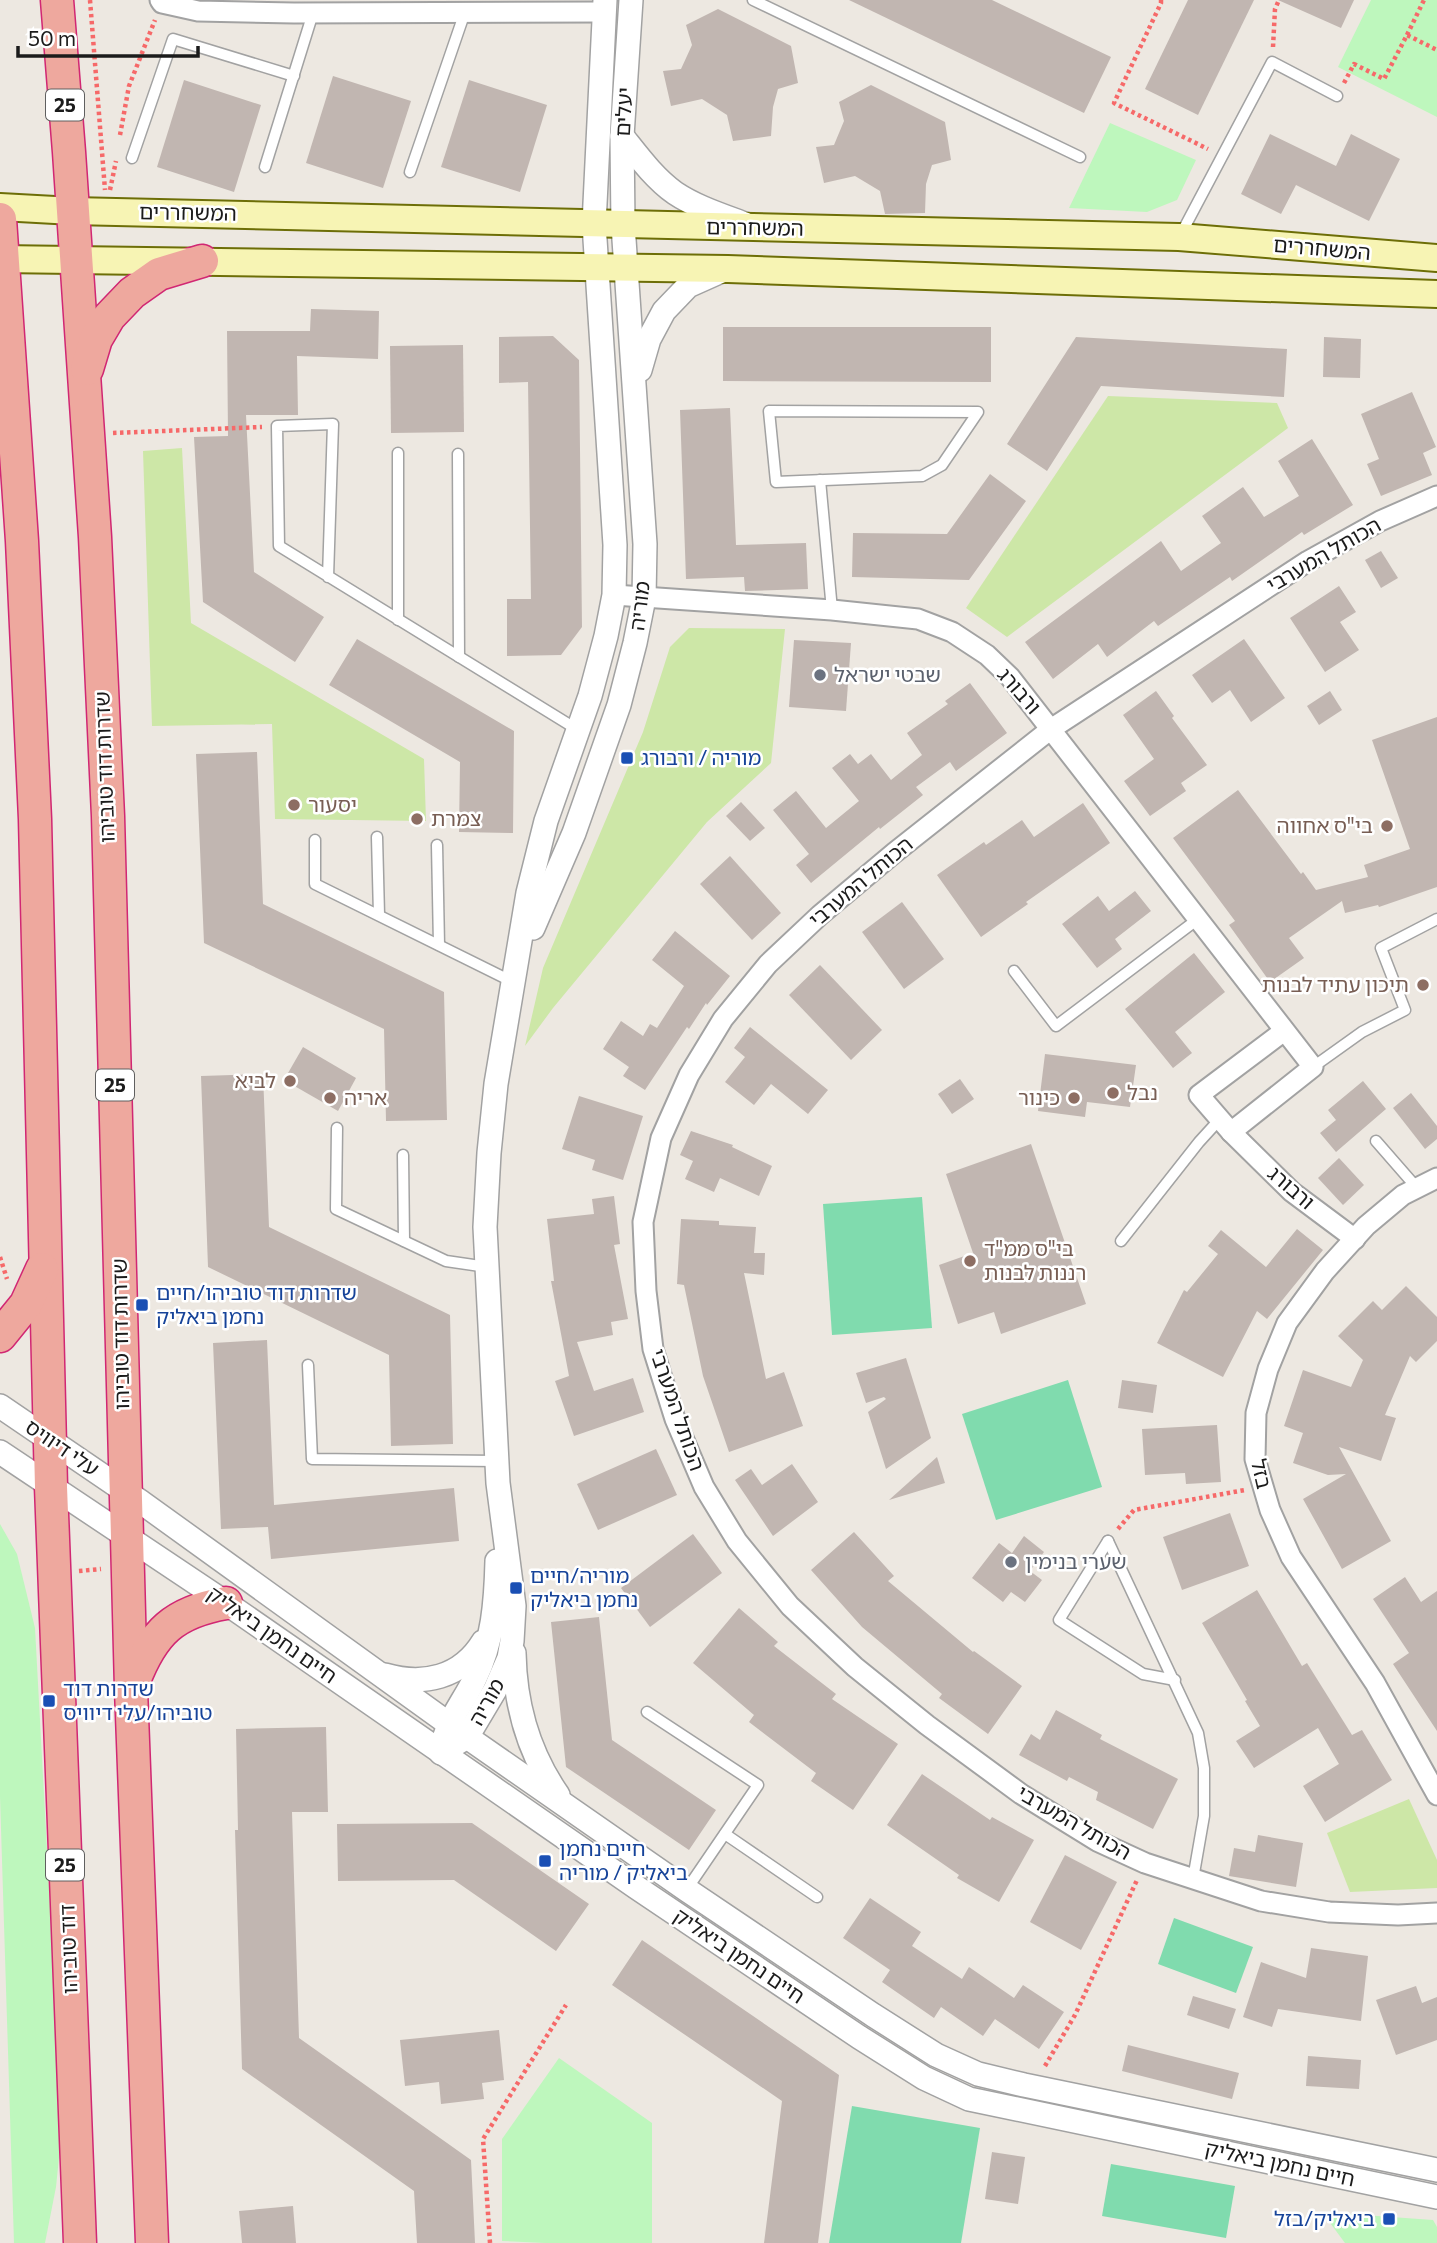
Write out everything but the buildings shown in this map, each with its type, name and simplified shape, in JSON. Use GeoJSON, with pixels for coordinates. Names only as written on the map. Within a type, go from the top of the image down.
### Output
{"type":"FeatureCollection","features":[{"type":"Feature","properties":{"kind":"highway","name":"שדרות דוד טוביהו"},"geometry":{"type":"LineString","coordinates":[[57,0],[96,562],[108,816],[126,1536]]}},
{"type":"Feature","properties":{"kind":"highway","name":"25"},"geometry":{"type":"LineString","coordinates":[[0,219],[4,353],[22,541],[34,805],[51,1487]]}},
{"type":"Feature","properties":{"kind":"highway"},"geometry":{"type":"LineString","coordinates":[[83,380],[96,339],[109,317],[132,293],[159,274],[202,261]]}},
{"type":"Feature","properties":{"kind":"highway"},"geometry":{"type":"LineString","coordinates":[[0,1336],[26,1304],[46,1258]]}},
{"type":"Feature","properties":{"kind":"highway","name":"דוד טוביהו"},"geometry":{"type":"LineString","coordinates":[[51,1487],[79,2243]]}},
{"type":"Feature","properties":{"kind":"highway","name":"25"},"geometry":{"type":"LineString","coordinates":[[126,1536],[152,2243]]}},
{"type":"Feature","properties":{"kind":"highway"},"geometry":{"type":"LineString","coordinates":[[131,1689],[148,1649],[162,1632],[192,1611],[226,1603]]}},
{"type":"Feature","properties":{"kind":"main road","name":"המשחררים"},"geometry":{"type":"LineString","coordinates":[[0,207],[623,225],[1179,237],[1437,258]]}},
{"type":"Feature","properties":{"kind":"main road","name":"המשחררים"},"geometry":{"type":"LineString","coordinates":[[1,259],[728,269],[1437,294]]}},
{"type":"Feature","properties":{"kind":"street","name":"יעלים"},"geometry":{"type":"LineString","coordinates":[[623,225],[622,136],[631,0]]}},
{"type":"Feature","properties":{"kind":"street"},"geometry":{"type":"LineString","coordinates":[[161,1],[198,11],[313,13],[465,12],[604,6]]}},
{"type":"Feature","properties":{"kind":"street","name":"יעלים"},"geometry":{"type":"LineString","coordinates":[[594,224],[604,6]]}},
{"type":"Feature","properties":{"kind":"street"},"geometry":{"type":"LineString","coordinates":[[622,136],[650,170],[674,192],[703,209],[759,228]]}},
{"type":"Feature","properties":{"kind":"street","name":"מוריה"},"geometry":{"type":"LineString","coordinates":[[441,1753],[458,1730],[475,1678],[503,1626],[497,1582],[497,1472],[485,1227],[496,1084],[528,893],[546,821],[590,696],[614,595],[615,545],[594,224]]}},
{"type":"Feature","properties":{"kind":"street","name":"מוריה"},"geometry":{"type":"LineString","coordinates":[[516,975],[574,832],[619,705],[644,598],[645,544],[623,225]]}},
{"type":"Feature","properties":{"kind":"street"},"geometry":{"type":"LineString","coordinates":[[635,387],[649,339],[664,311],[688,286],[728,269]]}},
{"type":"Feature","properties":{"kind":"street","name":"הכותל המערבי"},"geometry":{"type":"LineString","coordinates":[[1437,496],[1380,521],[1308,561],[1051,729],[820,915],[768,964],[723,1019],[689,1074],[661,1138],[643,1222],[646,1291],[653,1349],[675,1419],[704,1487],[737,1541],[790,1606],[865,1676],[1021,1794],[1097,1841],[1144,1863],[1261,1901],[1329,1912],[1398,1915],[1437,1913]]}},
{"type":"Feature","properties":{"kind":"street","name":"ורבורג"},"geometry":{"type":"LineString","coordinates":[[614,595],[832,610],[918,619],[952,632],[987,655],[1010,677],[1313,1067]]}},
{"type":"Feature","properties":{"kind":"street","name":"ורבורג"},"geometry":{"type":"LineString","coordinates":[[1284,1031],[1199,1095],[1292,1192],[1354,1239]]}},
{"type":"Feature","properties":{"kind":"street"},"geometry":{"type":"LineString","coordinates":[[1226,1126],[1313,1067]]}},
{"type":"Feature","properties":{"kind":"street","name":"בזל"},"geometry":{"type":"LineString","coordinates":[[1437,1178],[1402,1195],[1366,1226],[1325,1270],[1287,1324],[1268,1369],[1256,1413],[1255,1459],[1270,1510],[1291,1558],[1375,1683],[1437,1795]]}},
{"type":"Feature","properties":{"kind":"street","name":"עלי דיוויס"},"geometry":{"type":"LineString","coordinates":[[0,1406],[125,1491]]}},
{"type":"Feature","properties":{"kind":"street","name":"עלי דיוויס"},"geometry":{"type":"LineString","coordinates":[[0,1452],[51,1487]]}},
{"type":"Feature","properties":{"kind":"street","name":"חיים נחמן ביאליק"},"geometry":{"type":"LineString","coordinates":[[51,1487],[226,1603],[441,1753],[859,2037],[924,2078],[970,2099],[1437,2197]]}},
{"type":"Feature","properties":{"kind":"street","name":"חיים נחמן ביאליק"},"geometry":{"type":"LineString","coordinates":[[125,1491],[374,1671],[687,1890],[936,2054],[978,2074],[1033,2087],[1437,2170]]}},
{"type":"Feature","properties":{"kind":"street"},"geometry":{"type":"LineString","coordinates":[[374,1671],[409,1680],[443,1676],[468,1662],[503,1626],[515,1668],[521,1716],[537,1760],[566,1806]]}},
{"type":"Feature","properties":{"kind":"lane"},"geometry":{"type":"LineString","coordinates":[[753,0],[1080,157]]}},
{"type":"Feature","properties":{"kind":"lane"},"geometry":{"type":"LineString","coordinates":[[410,172],[465,12]]}},
{"type":"Feature","properties":{"kind":"lane"},"geometry":{"type":"LineString","coordinates":[[265,167],[313,13]]}},
{"type":"Feature","properties":{"kind":"lane"},"geometry":{"type":"LineString","coordinates":[[132,158],[173,39],[293,76]]}},
{"type":"Feature","properties":{"kind":"lane"},"geometry":{"type":"LineString","coordinates":[[1179,237],[1272,61],[1337,96]]}},
{"type":"Feature","properties":{"kind":"lane"},"geometry":{"type":"LineString","coordinates":[[769,411],[978,412],[942,465],[922,476],[820,480],[776,482],[769,411]]}},
{"type":"Feature","properties":{"kind":"lane"},"geometry":{"type":"LineString","coordinates":[[328,577],[333,424],[277,426],[279,546],[328,577],[578,731]]}},
{"type":"Feature","properties":{"kind":"lane"},"geometry":{"type":"LineString","coordinates":[[398,453],[398,620]]}},
{"type":"Feature","properties":{"kind":"lane"},"geometry":{"type":"LineString","coordinates":[[458,454],[458,657]]}},
{"type":"Feature","properties":{"kind":"lane"},"geometry":{"type":"LineString","coordinates":[[820,480],[832,610]]}},
{"type":"Feature","properties":{"kind":"lane"},"geometry":{"type":"LineString","coordinates":[[377,837],[379,915]]}},
{"type":"Feature","properties":{"kind":"lane"},"geometry":{"type":"LineString","coordinates":[[315,840],[315,884],[439,945],[516,975]]}},
{"type":"Feature","properties":{"kind":"lane"},"geometry":{"type":"LineString","coordinates":[[437,845],[439,945]]}},
{"type":"Feature","properties":{"kind":"lane"},"geometry":{"type":"LineString","coordinates":[[1014,971],[1056,1026],[1198,919]]}},
{"type":"Feature","properties":{"kind":"lane"},"geometry":{"type":"LineString","coordinates":[[1313,1067],[1362,1032],[1405,1010],[1381,948],[1437,919]]}},
{"type":"Feature","properties":{"kind":"lane"},"geometry":{"type":"LineString","coordinates":[[1121,1241],[1199,1142],[1226,1126]]}},
{"type":"Feature","properties":{"kind":"lane"},"geometry":{"type":"LineString","coordinates":[[337,1128],[335,1209],[446,1261],[487,1267]]}},
{"type":"Feature","properties":{"kind":"lane"},"geometry":{"type":"LineString","coordinates":[[1376,1141],[1417,1188]]}},
{"type":"Feature","properties":{"kind":"lane"},"geometry":{"type":"LineString","coordinates":[[403,1155],[404,1241]]}},
{"type":"Feature","properties":{"kind":"lane"},"geometry":{"type":"LineString","coordinates":[[308,1365],[312,1459],[497,1472]]}},
{"type":"Feature","properties":{"kind":"lane"},"geometry":{"type":"LineString","coordinates":[[1108,1541],[1059,1620],[1143,1674],[1175,1680]]}},
{"type":"Feature","properties":{"kind":"lane"},"geometry":{"type":"LineString","coordinates":[[1108,1541],[1198,1733],[1204,1768],[1204,1816],[1193,1880]]}},
{"type":"Feature","properties":{"kind":"lane"},"geometry":{"type":"LineString","coordinates":[[647,1712],[758,1785],[687,1890]]}},
{"type":"Feature","properties":{"kind":"lane"},"geometry":{"type":"LineString","coordinates":[[725,1833],[817,1897]]}},
{"type":"Feature","properties":{"kind":"path"},"geometry":{"type":"LineString","coordinates":[[90,0],[106,211]]}},
{"type":"Feature","properties":{"kind":"path"},"geometry":{"type":"LineString","coordinates":[[1161,0],[1114,103],[1222,156]]}},
{"type":"Feature","properties":{"kind":"path"},"geometry":{"type":"LineString","coordinates":[[1272,61],[1275,9],[1279,0]]}},
{"type":"Feature","properties":{"kind":"path"},"geometry":{"type":"LineString","coordinates":[[1337,96],[1354,64],[1384,79],[1424,0]]}},
{"type":"Feature","properties":{"kind":"path"},"geometry":{"type":"LineString","coordinates":[[120,136],[129,86],[161,1]]}},
{"type":"Feature","properties":{"kind":"path"},"geometry":{"type":"LineString","coordinates":[[1407,35],[1437,50]]}},
{"type":"Feature","properties":{"kind":"path"},"geometry":{"type":"LineString","coordinates":[[106,211],[118,149]]}},
{"type":"Feature","properties":{"kind":"path"},"geometry":{"type":"LineString","coordinates":[[87,434],[277,426]]}},
{"type":"Feature","properties":{"kind":"path"},"geometry":{"type":"LineString","coordinates":[[1108,1541],[1134,1510],[1264,1487]]}},
{"type":"Feature","properties":{"kind":"path"},"geometry":{"type":"LineString","coordinates":[[1033,2087],[1080,2004],[1144,1863]]}},
{"type":"Feature","properties":{"kind":"path"},"geometry":{"type":"LineString","coordinates":[[490,2243],[483,2139],[566,2005]]}},
{"type":"Feature","properties":{"kind":"green space"},"geometry":{"type":"Polygon","coordinates":[[[1371,0],[1437,0],[1437,117],[1338,67],[1371,0]]]}},
{"type":"Feature","properties":{"kind":"green space"},"geometry":{"type":"Polygon","coordinates":[[[1110,123],[1196,160],[1177,200],[1147,212],[1069,208],[1110,123]]]}},
{"type":"Feature","properties":{"kind":"green space"},"geometry":{"type":"Polygon","coordinates":[[[1108,396],[1277,403],[1288,428],[1007,637],[966,608],[1108,396]]]}},
{"type":"Feature","properties":{"kind":"green space"},"geometry":{"type":"Polygon","coordinates":[[[182,448],[191,623],[424,759],[426,821],[275,819],[272,724],[152,726],[143,451],[182,448]]]}},
{"type":"Feature","properties":{"kind":"green space"},"geometry":{"type":"Polygon","coordinates":[[[689,628],[785,629],[771,763],[707,822],[553,1008],[525,1046],[543,968],[643,732],[670,647],[689,628]]]}},
{"type":"Feature","properties":{"kind":"green space"},"geometry":{"type":"Polygon","coordinates":[[[922,1197],[932,1328],[832,1335],[823,1204],[922,1197]]]}},
{"type":"Feature","properties":{"kind":"green space"},"geometry":{"type":"Polygon","coordinates":[[[1068,1380],[1102,1487],[996,1520],[962,1414],[1068,1380]]]}},
{"type":"Feature","properties":{"kind":"green space"},"geometry":{"type":"Polygon","coordinates":[[[0,1524],[17,1554],[35,1628],[62,2128],[56,2187],[45,2243],[14,2243],[0,1797],[0,1524]]]}},
{"type":"Feature","properties":{"kind":"green space"},"geometry":{"type":"Polygon","coordinates":[[[1409,1799],[1437,1860],[1437,1888],[1350,1892],[1327,1833],[1409,1799]]]}},
{"type":"Feature","properties":{"kind":"green space"},"geometry":{"type":"Polygon","coordinates":[[[1174,1918],[1253,1947],[1236,1993],[1158,1964],[1174,1918]]]}},
{"type":"Feature","properties":{"kind":"green space"},"geometry":{"type":"Polygon","coordinates":[[[559,2058],[652,2123],[652,2243],[502,2241],[502,2139],[559,2058]]]}},
{"type":"Feature","properties":{"kind":"green space"},"geometry":{"type":"Polygon","coordinates":[[[852,2106],[980,2128],[961,2243],[829,2243],[852,2106]]]}},
{"type":"Feature","properties":{"kind":"green space"},"geometry":{"type":"Polygon","coordinates":[[[1111,2164],[1235,2186],[1226,2238],[1102,2216],[1111,2164]]]}},
{"type":"Feature","properties":{"kind":"green space"},"geometry":{"type":"Polygon","coordinates":[[[1322,2212],[1433,2220],[1437,2227],[1437,2243],[1345,2243],[1322,2212]]]}},
{"type":"Feature","properties":{"kind":"place","name":"שבטי ישראל"},"geometry":{"type":"Point","coordinates":[820,675]}},
{"type":"Feature","properties":{"kind":"place","name":"מוריה / ורבורג"},"geometry":{"type":"Point","coordinates":[627,758]}},
{"type":"Feature","properties":{"kind":"place","name":"יסעור"},"geometry":{"type":"Point","coordinates":[294,805]}},
{"type":"Feature","properties":{"kind":"place","name":"צמרת"},"geometry":{"type":"Point","coordinates":[417,819]}},
{"type":"Feature","properties":{"kind":"place","name":"בי\"ס אחווה"},"geometry":{"type":"Point","coordinates":[1387,826]}},
{"type":"Feature","properties":{"kind":"place","name":"תיכון עתיד לבנות"},"geometry":{"type":"Point","coordinates":[1423,985]}},
{"type":"Feature","properties":{"kind":"place","name":"לביא"},"geometry":{"type":"Point","coordinates":[290,1081]}},
{"type":"Feature","properties":{"kind":"place","name":"נבל"},"geometry":{"type":"Point","coordinates":[1113,1093]}},
{"type":"Feature","properties":{"kind":"place","name":"אריה"},"geometry":{"type":"Point","coordinates":[330,1098]}},
{"type":"Feature","properties":{"kind":"place","name":"כינור"},"geometry":{"type":"Point","coordinates":[1074,1098]}},
{"type":"Feature","properties":{"kind":"place","name":"בי\"ס ממ\"ד רננות לבנות"},"geometry":{"type":"Point","coordinates":[970,1261]}},
{"type":"Feature","properties":{"kind":"place","name":"שדרות דוד טוביהו/חיים נחמן ביאליק"},"geometry":{"type":"Point","coordinates":[142,1305]}},
{"type":"Feature","properties":{"kind":"place","name":"שערי בנימין"},"geometry":{"type":"Point","coordinates":[1011,1562]}},
{"type":"Feature","properties":{"kind":"place","name":"מוריה/חיים נחמן ביאליק"},"geometry":{"type":"Point","coordinates":[516,1588]}},
{"type":"Feature","properties":{"kind":"place","name":"שדרות דוד טוביהו/עלי דיוויס"},"geometry":{"type":"Point","coordinates":[49,1701]}},
{"type":"Feature","properties":{"kind":"place","name":"חיים נחמן ביאליק / מוריה"},"geometry":{"type":"Point","coordinates":[545,1861]}},
{"type":"Feature","properties":{"kind":"place","name":"ביאליק/בזל"},"geometry":{"type":"Point","coordinates":[1389,2219]}}]}
